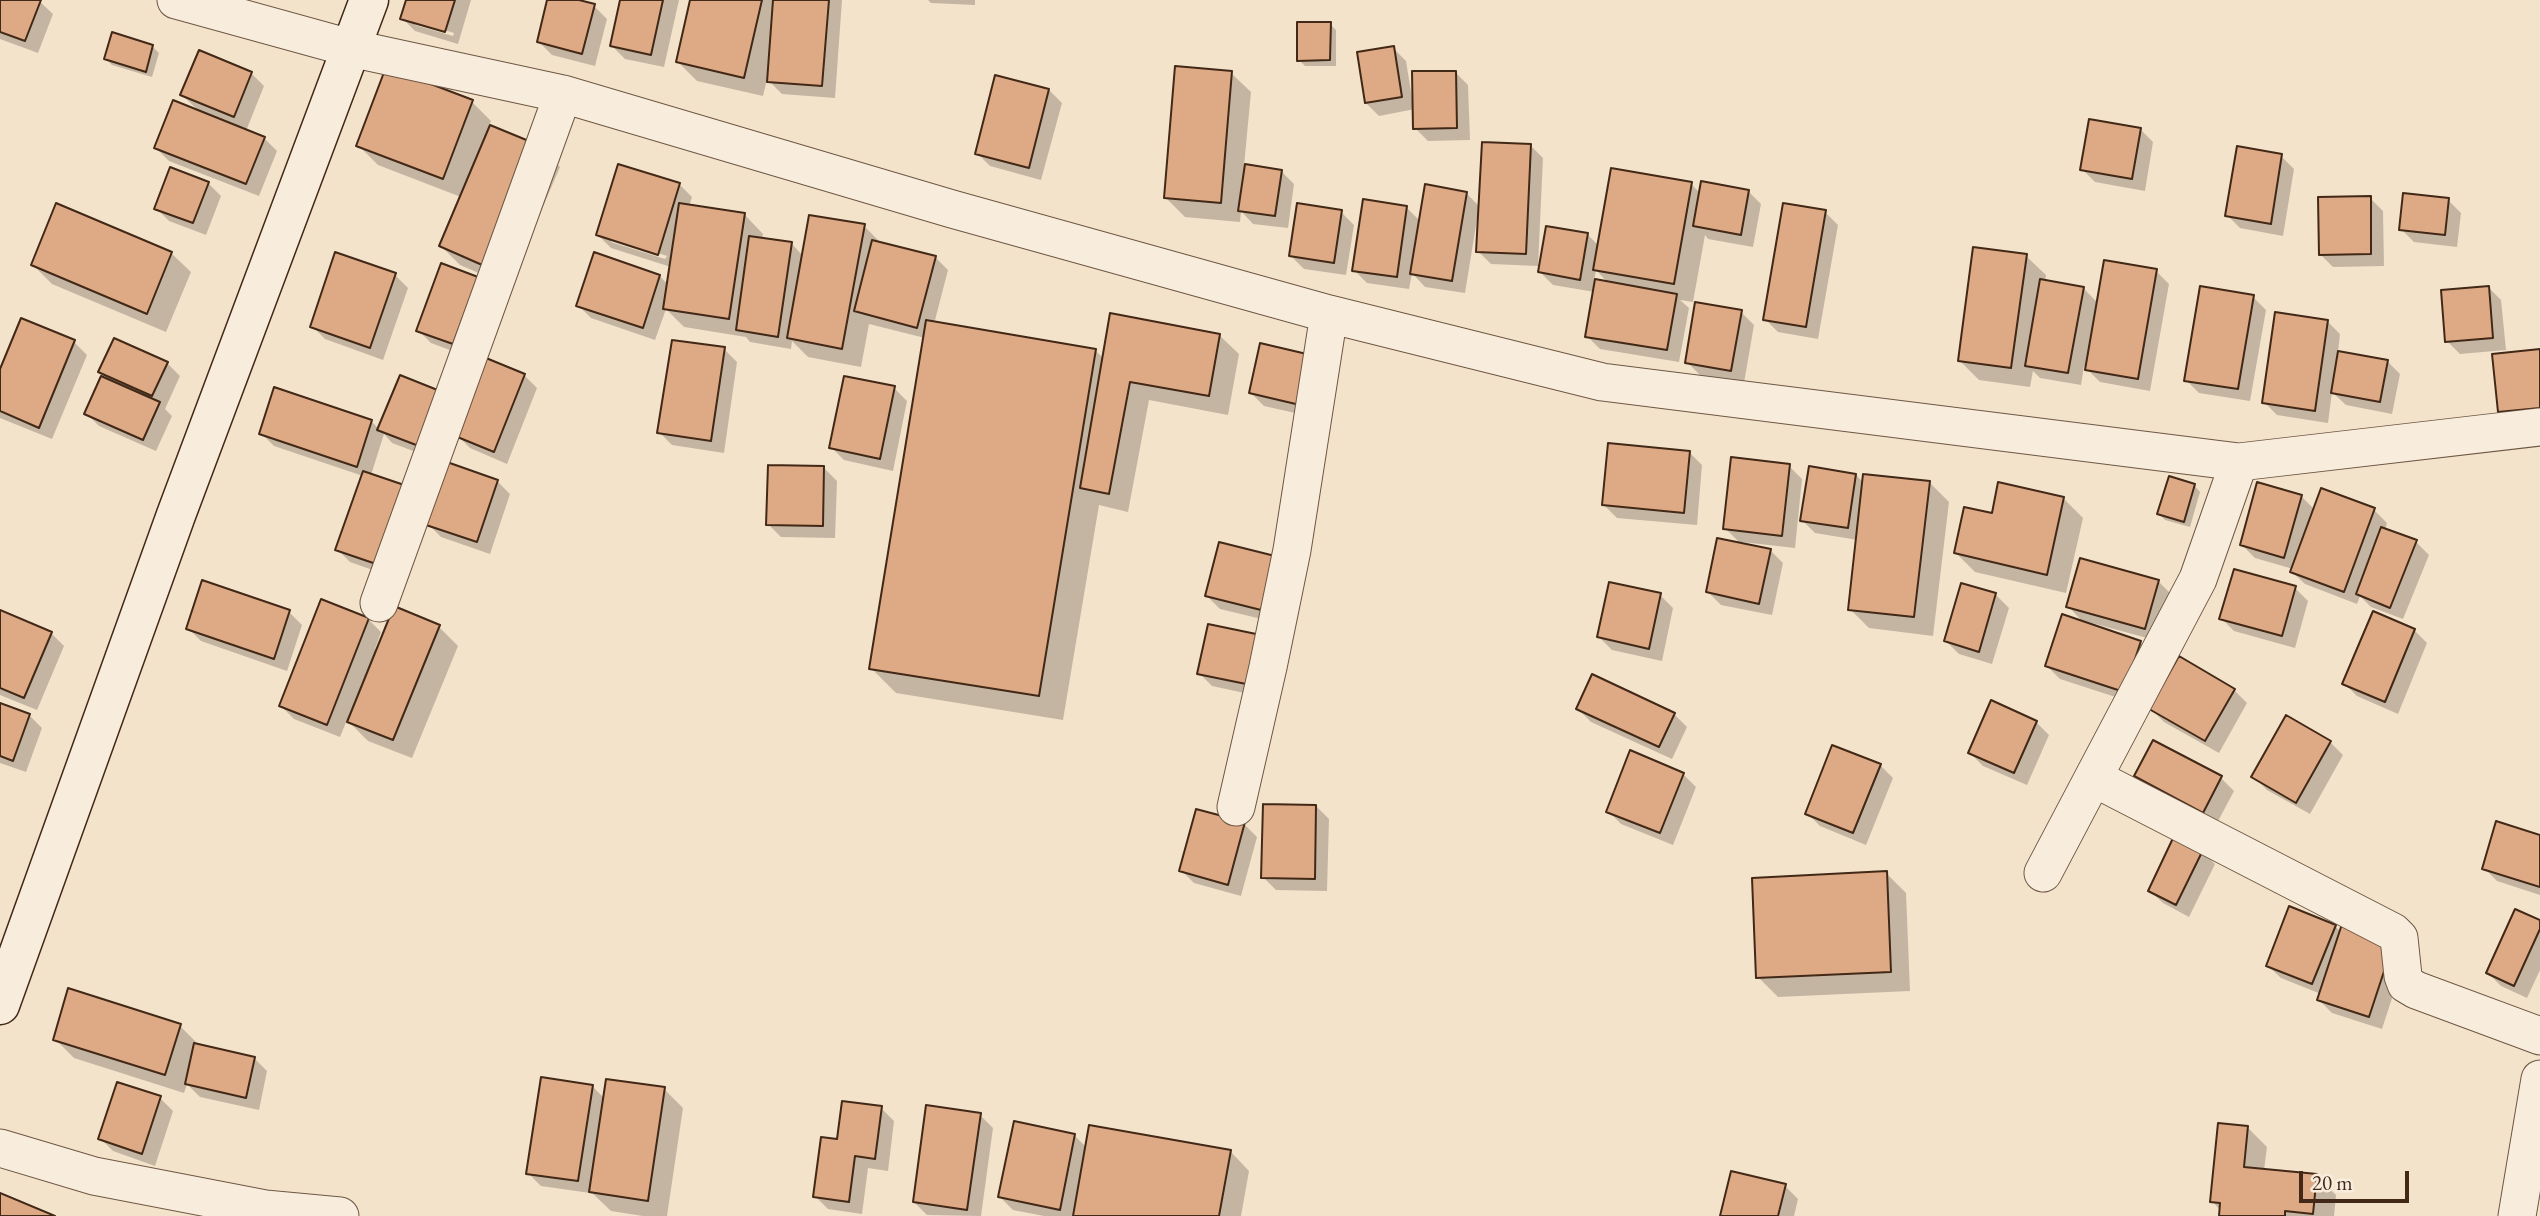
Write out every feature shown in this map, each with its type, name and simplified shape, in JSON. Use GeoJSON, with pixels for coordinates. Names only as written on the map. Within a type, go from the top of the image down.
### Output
{"type":"FeatureCollection","features":[{"type":"Feature","properties":{"kind":"street"},"geometry":{"type":"LineString","coordinates":[[176,0],[349,48],[563,94],[951,209],[1329,314],[1602,382],[2239,462],[2540,427]]}},
{"type":"Feature","properties":{"kind":"street"},"geometry":{"type":"LineString","coordinates":[[0,1005],[176,515],[369,0]]}},
{"type":"Feature","properties":{"kind":"street"},"geometry":{"type":"LineString","coordinates":[[379,603],[563,94]]}},
{"type":"Feature","properties":{"kind":"street"},"geometry":{"type":"LineString","coordinates":[[1236,807],[1292,550],[1329,314]]}},
{"type":"Feature","properties":{"kind":"street"},"geometry":{"type":"LineString","coordinates":[[2043,873],[2198,579],[2239,462]]}},
{"type":"Feature","properties":{"kind":"street"},"geometry":{"type":"LineString","coordinates":[[2094,778],[2393,932],[2399,938],[2406,984],[2416,990],[2540,1036]]}},
{"type":"Feature","properties":{"kind":"street"},"geometry":{"type":"LineString","coordinates":[[2517,1216],[2540,1079]]}},
{"type":"Feature","properties":{"kind":"street"},"geometry":{"type":"LineString","coordinates":[[0,1148],[94,1176],[265,1209],[340,1216]]}},
{"type":"Feature","properties":{"kind":"building"},"geometry":{"type":"Polygon","coordinates":[[[0,0],[41,0],[25,41],[0,32],[0,0]]]}},
{"type":"Feature","properties":{"kind":"building"},"geometry":{"type":"Polygon","coordinates":[[[406,0],[455,0],[445,32],[400,19],[406,0]]]}},
{"type":"Feature","properties":{"kind":"building"},"geometry":{"type":"Polygon","coordinates":[[[547,0],[579,0],[595,4],[582,54],[537,42],[547,0]]]}},
{"type":"Feature","properties":{"kind":"building"},"geometry":{"type":"Polygon","coordinates":[[[620,0],[663,0],[651,55],[610,46],[620,0]]]}},
{"type":"Feature","properties":{"kind":"building"},"geometry":{"type":"Polygon","coordinates":[[[690,0],[762,0],[744,78],[676,62],[690,0]]]}},
{"type":"Feature","properties":{"kind":"building"},"geometry":{"type":"Polygon","coordinates":[[[773,0],[829,0],[822,86],[767,82],[773,0]]]}},
{"type":"Feature","properties":{"kind":"building"},"geometry":{"type":"Polygon","coordinates":[[[1297,22],[1331,22],[1330,60],[1297,61],[1297,22]]]}},
{"type":"Feature","properties":{"kind":"building"},"geometry":{"type":"Polygon","coordinates":[[[112,32],[153,45],[146,72],[104,59],[112,32]]]}},
{"type":"Feature","properties":{"kind":"building"},"geometry":{"type":"Polygon","coordinates":[[[1394,46],[1402,97],[1365,103],[1357,52],[1394,46]]]}},
{"type":"Feature","properties":{"kind":"building"},"geometry":{"type":"Polygon","coordinates":[[[199,50],[252,72],[234,117],[180,95],[199,50]]]}},
{"type":"Feature","properties":{"kind":"building"},"geometry":{"type":"Polygon","coordinates":[[[1175,66],[1232,71],[1221,203],[1164,198],[1175,66]]]}},
{"type":"Feature","properties":{"kind":"building"},"geometry":{"type":"Polygon","coordinates":[[[386,67],[473,100],[443,179],[356,146],[386,67]]]}},
{"type":"Feature","properties":{"kind":"building"},"geometry":{"type":"Polygon","coordinates":[[[1412,71],[1456,71],[1457,128],[1413,129],[1412,71]]]}},
{"type":"Feature","properties":{"kind":"building"},"geometry":{"type":"Polygon","coordinates":[[[995,75],[1049,89],[1029,168],[975,154],[995,75]]]}},
{"type":"Feature","properties":{"kind":"building"},"geometry":{"type":"Polygon","coordinates":[[[173,100],[265,137],[246,184],[154,148],[173,100]]]}},
{"type":"Feature","properties":{"kind":"building"},"geometry":{"type":"Polygon","coordinates":[[[2089,119],[2141,128],[2132,179],[2080,170],[2089,119]]]}},
{"type":"Feature","properties":{"kind":"building"},"geometry":{"type":"Polygon","coordinates":[[[490,125],[541,146],[489,268],[439,246],[490,125]]]}},
{"type":"Feature","properties":{"kind":"building"},"geometry":{"type":"Polygon","coordinates":[[[1482,142],[1531,144],[1526,254],[1476,252],[1482,142]]]}},
{"type":"Feature","properties":{"kind":"building"},"geometry":{"type":"Polygon","coordinates":[[[2237,146],[2282,154],[2271,224],[2225,216],[2237,146]]]}},
{"type":"Feature","properties":{"kind":"building"},"geometry":{"type":"Polygon","coordinates":[[[618,164],[680,183],[658,255],[596,235],[618,164]]]}},
{"type":"Feature","properties":{"kind":"building"},"geometry":{"type":"Polygon","coordinates":[[[1245,164],[1282,170],[1275,216],[1238,211],[1245,164]]]}},
{"type":"Feature","properties":{"kind":"building"},"geometry":{"type":"Polygon","coordinates":[[[170,167],[209,182],[193,223],[154,209],[170,167]]]}},
{"type":"Feature","properties":{"kind":"building"},"geometry":{"type":"Polygon","coordinates":[[[1611,168],[1692,182],[1674,284],[1593,270],[1611,168]]]}},
{"type":"Feature","properties":{"kind":"building"},"geometry":{"type":"Polygon","coordinates":[[[1701,181],[1749,190],[1741,235],[1693,226],[1701,181]]]}},
{"type":"Feature","properties":{"kind":"building"},"geometry":{"type":"Polygon","coordinates":[[[1425,184],[1467,192],[1452,281],[1410,274],[1425,184]]]}},
{"type":"Feature","properties":{"kind":"building"},"geometry":{"type":"Polygon","coordinates":[[[2403,193],[2449,198],[2445,235],[2399,230],[2403,193]]]}},
{"type":"Feature","properties":{"kind":"building"},"geometry":{"type":"Polygon","coordinates":[[[2371,196],[2371,254],[2319,255],[2318,197],[2371,196]]]}},
{"type":"Feature","properties":{"kind":"building"},"geometry":{"type":"Polygon","coordinates":[[[1363,199],[1407,206],[1397,277],[1352,271],[1363,199]]]}},
{"type":"Feature","properties":{"kind":"building"},"geometry":{"type":"Polygon","coordinates":[[[56,203],[172,252],[147,314],[31,265],[56,203]]]}},
{"type":"Feature","properties":{"kind":"building"},"geometry":{"type":"Polygon","coordinates":[[[679,203],[745,213],[729,319],[663,309],[679,203]]]}},
{"type":"Feature","properties":{"kind":"building"},"geometry":{"type":"Polygon","coordinates":[[[1297,203],[1342,210],[1334,263],[1289,256],[1297,203]]]}},
{"type":"Feature","properties":{"kind":"building"},"geometry":{"type":"Polygon","coordinates":[[[1783,203],[1826,210],[1806,327],[1763,320],[1783,203]]]}},
{"type":"Feature","properties":{"kind":"building"},"geometry":{"type":"Polygon","coordinates":[[[809,215],[865,224],[842,349],[787,338],[809,215]]]}},
{"type":"Feature","properties":{"kind":"building"},"geometry":{"type":"Polygon","coordinates":[[[1546,226],[1588,233],[1580,280],[1538,272],[1546,226]]]}},
{"type":"Feature","properties":{"kind":"building"},"geometry":{"type":"Polygon","coordinates":[[[749,236],[792,242],[778,337],[736,330],[749,236]]]}},
{"type":"Feature","properties":{"kind":"building"},"geometry":{"type":"Polygon","coordinates":[[[872,240],[936,256],[917,328],[854,311],[872,240]]]}},
{"type":"Feature","properties":{"kind":"building"},"geometry":{"type":"Polygon","coordinates":[[[1973,247],[2027,254],[2011,368],[1958,361],[1973,247]]]}},
{"type":"Feature","properties":{"kind":"building"},"geometry":{"type":"Polygon","coordinates":[[[335,252],[396,273],[370,348],[310,327],[335,252]]]}},
{"type":"Feature","properties":{"kind":"building"},"geometry":{"type":"Polygon","coordinates":[[[594,252],[660,275],[643,328],[576,306],[594,252]]]}},
{"type":"Feature","properties":{"kind":"building"},"geometry":{"type":"Polygon","coordinates":[[[2104,260],[2157,269],[2138,379],[2085,370],[2104,260]]]}},
{"type":"Feature","properties":{"kind":"building"},"geometry":{"type":"Polygon","coordinates":[[[441,263],[478,277],[453,344],[416,331],[441,263]]]}},
{"type":"Feature","properties":{"kind":"building"},"geometry":{"type":"Polygon","coordinates":[[[1595,279],[1677,294],[1667,350],[1585,337],[1595,279]]]}},
{"type":"Feature","properties":{"kind":"building"},"geometry":{"type":"Polygon","coordinates":[[[2040,279],[2084,287],[2068,373],[2025,366],[2040,279]]]}},
{"type":"Feature","properties":{"kind":"building"},"geometry":{"type":"Polygon","coordinates":[[[2200,286],[2254,295],[2238,389],[2184,381],[2200,286]]]}},
{"type":"Feature","properties":{"kind":"building"},"geometry":{"type":"Polygon","coordinates":[[[2489,286],[2493,338],[2445,342],[2441,290],[2489,286]]]}},
{"type":"Feature","properties":{"kind":"building"},"geometry":{"type":"Polygon","coordinates":[[[1695,302],[1742,310],[1731,371],[1685,363],[1695,302]]]}},
{"type":"Feature","properties":{"kind":"building"},"geometry":{"type":"Polygon","coordinates":[[[2275,312],[2328,320],[2315,411],[2262,403],[2275,312]]]}},
{"type":"Feature","properties":{"kind":"building"},"geometry":{"type":"Polygon","coordinates":[[[1110,313],[1220,334],[1209,396],[1130,382],[1109,494],[1080,488],[1110,313]]]}},
{"type":"Feature","properties":{"kind":"building"},"geometry":{"type":"Polygon","coordinates":[[[21,318],[75,340],[39,428],[0,411],[0,369],[21,318]]]}},
{"type":"Feature","properties":{"kind":"building"},"geometry":{"type":"Polygon","coordinates":[[[926,320],[1096,349],[1039,696],[869,669],[926,320]]]}},
{"type":"Feature","properties":{"kind":"building"},"geometry":{"type":"Polygon","coordinates":[[[114,338],[168,362],[152,396],[98,372],[114,338]]]}},
{"type":"Feature","properties":{"kind":"building"},"geometry":{"type":"Polygon","coordinates":[[[672,340],[725,347],[711,441],[657,433],[672,340]]]}},
{"type":"Feature","properties":{"kind":"building"},"geometry":{"type":"Polygon","coordinates":[[[1260,343],[1311,355],[1300,405],[1249,393],[1260,343]]]}},
{"type":"Feature","properties":{"kind":"building"},"geometry":{"type":"Polygon","coordinates":[[[2540,349],[2540,408],[2498,412],[2492,354],[2540,349]]]}},
{"type":"Feature","properties":{"kind":"building"},"geometry":{"type":"Polygon","coordinates":[[[2338,351],[2388,360],[2380,402],[2331,393],[2338,351]]]}},
{"type":"Feature","properties":{"kind":"building"},"geometry":{"type":"Polygon","coordinates":[[[486,358],[525,374],[494,452],[455,436],[486,358]]]}},
{"type":"Feature","properties":{"kind":"building"},"geometry":{"type":"Polygon","coordinates":[[[400,375],[445,393],[424,448],[377,430],[400,375]]]}},
{"type":"Feature","properties":{"kind":"building"},"geometry":{"type":"Polygon","coordinates":[[[101,376],[160,402],[143,440],[84,414],[101,376]]]}},
{"type":"Feature","properties":{"kind":"building"},"geometry":{"type":"Polygon","coordinates":[[[844,376],[895,386],[880,459],[829,448],[844,376]]]}},
{"type":"Feature","properties":{"kind":"building"},"geometry":{"type":"Polygon","coordinates":[[[274,387],[372,420],[357,467],[259,434],[274,387]]]}},
{"type":"Feature","properties":{"kind":"building"},"geometry":{"type":"Polygon","coordinates":[[[1608,443],[1690,451],[1684,513],[1602,505],[1608,443]]]}},
{"type":"Feature","properties":{"kind":"building"},"geometry":{"type":"Polygon","coordinates":[[[1731,457],[1790,464],[1782,536],[1723,529],[1731,457]]]}},
{"type":"Feature","properties":{"kind":"building"},"geometry":{"type":"Polygon","coordinates":[[[447,462],[498,480],[477,542],[426,525],[447,462]]]}},
{"type":"Feature","properties":{"kind":"building"},"geometry":{"type":"Polygon","coordinates":[[[768,465],[824,466],[823,526],[766,525],[768,465]]]}},
{"type":"Feature","properties":{"kind":"building"},"geometry":{"type":"Polygon","coordinates":[[[1809,466],[1856,474],[1848,528],[1800,521],[1809,466]]]}},
{"type":"Feature","properties":{"kind":"building"},"geometry":{"type":"Polygon","coordinates":[[[363,471],[413,488],[385,567],[335,550],[363,471]]]}},
{"type":"Feature","properties":{"kind":"building"},"geometry":{"type":"Polygon","coordinates":[[[1863,474],[1930,481],[1914,617],[1848,610],[1863,474]]]}},
{"type":"Feature","properties":{"kind":"building"},"geometry":{"type":"Polygon","coordinates":[[[2169,476],[2195,484],[2184,522],[2157,514],[2169,476]]]}},
{"type":"Feature","properties":{"kind":"building"},"geometry":{"type":"Polygon","coordinates":[[[1998,482],[2064,497],[2047,575],[1954,553],[1964,507],[1992,513],[1998,482]]]}},
{"type":"Feature","properties":{"kind":"building"},"geometry":{"type":"Polygon","coordinates":[[[2257,482],[2302,495],[2284,558],[2240,545],[2257,482]]]}},
{"type":"Feature","properties":{"kind":"building"},"geometry":{"type":"Polygon","coordinates":[[[2321,488],[2375,508],[2344,592],[2290,572],[2321,488]]]}},
{"type":"Feature","properties":{"kind":"building"},"geometry":{"type":"Polygon","coordinates":[[[2381,527],[2417,540],[2390,608],[2356,594],[2381,527]]]}},
{"type":"Feature","properties":{"kind":"building"},"geometry":{"type":"Polygon","coordinates":[[[1717,538],[1771,549],[1759,604],[1706,592],[1717,538]]]}},
{"type":"Feature","properties":{"kind":"building"},"geometry":{"type":"Polygon","coordinates":[[[1219,542],[1275,556],[1261,610],[1205,596],[1219,542]]]}},
{"type":"Feature","properties":{"kind":"building"},"geometry":{"type":"Polygon","coordinates":[[[2080,558],[2159,580],[2145,629],[2066,607],[2080,558]]]}},
{"type":"Feature","properties":{"kind":"building"},"geometry":{"type":"Polygon","coordinates":[[[2234,569],[2296,586],[2282,636],[2219,619],[2234,569]]]}},
{"type":"Feature","properties":{"kind":"building"},"geometry":{"type":"Polygon","coordinates":[[[202,580],[290,610],[274,659],[186,629],[202,580]]]}},
{"type":"Feature","properties":{"kind":"building"},"geometry":{"type":"Polygon","coordinates":[[[1609,582],[1661,593],[1649,649],[1597,637],[1609,582]]]}},
{"type":"Feature","properties":{"kind":"building"},"geometry":{"type":"Polygon","coordinates":[[[1961,583],[1996,593],[1979,652],[1944,641],[1961,583]]]}},
{"type":"Feature","properties":{"kind":"building"},"geometry":{"type":"Polygon","coordinates":[[[321,599],[369,618],[327,725],[279,706],[321,599]]]}},
{"type":"Feature","properties":{"kind":"building"},"geometry":{"type":"Polygon","coordinates":[[[394,606],[440,625],[393,740],[347,722],[394,606]]]}},
{"type":"Feature","properties":{"kind":"building"},"geometry":{"type":"Polygon","coordinates":[[[0,610],[52,632],[24,698],[0,688],[0,610]]]}},
{"type":"Feature","properties":{"kind":"building"},"geometry":{"type":"Polygon","coordinates":[[[2373,611],[2415,629],[2385,702],[2342,684],[2373,611]]]}},
{"type":"Feature","properties":{"kind":"building"},"geometry":{"type":"Polygon","coordinates":[[[2062,614],[2141,641],[2124,692],[2045,666],[2062,614]]]}},
{"type":"Feature","properties":{"kind":"building"},"geometry":{"type":"Polygon","coordinates":[[[1208,624],[1261,635],[1251,685],[1197,674],[1208,624]]]}},
{"type":"Feature","properties":{"kind":"building"},"geometry":{"type":"Polygon","coordinates":[[[2179,656],[2235,689],[2205,741],[2149,709],[2179,656]]]}},
{"type":"Feature","properties":{"kind":"building"},"geometry":{"type":"Polygon","coordinates":[[[1592,674],[1675,713],[1659,747],[1576,709],[1592,674]]]}},
{"type":"Feature","properties":{"kind":"building"},"geometry":{"type":"Polygon","coordinates":[[[1991,700],[2037,721],[2014,773],[1968,753],[1991,700]]]}},
{"type":"Feature","properties":{"kind":"building"},"geometry":{"type":"Polygon","coordinates":[[[0,703],[30,714],[13,761],[0,756],[0,703]]]}},
{"type":"Feature","properties":{"kind":"building"},"geometry":{"type":"Polygon","coordinates":[[[2286,715],[2331,741],[2296,803],[2251,777],[2286,715]]]}},
{"type":"Feature","properties":{"kind":"building"},"geometry":{"type":"Polygon","coordinates":[[[2153,740],[2222,776],[2203,813],[2134,776],[2153,740]]]}},
{"type":"Feature","properties":{"kind":"building"},"geometry":{"type":"Polygon","coordinates":[[[1832,745],[1881,764],[1853,833],[1805,814],[1832,745]]]}},
{"type":"Feature","properties":{"kind":"building"},"geometry":{"type":"Polygon","coordinates":[[[1630,750],[1684,773],[1660,833],[1606,812],[1630,750]]]}},
{"type":"Feature","properties":{"kind":"building"},"geometry":{"type":"Polygon","coordinates":[[[1263,804],[1316,805],[1315,879],[1261,878],[1263,804]]]}},
{"type":"Feature","properties":{"kind":"building"},"geometry":{"type":"Polygon","coordinates":[[[1196,809],[1245,822],[1228,885],[1179,871],[1196,809]]]}},
{"type":"Feature","properties":{"kind":"building"},"geometry":{"type":"Polygon","coordinates":[[[2496,821],[2540,835],[2540,887],[2482,869],[2496,821]]]}},
{"type":"Feature","properties":{"kind":"building"},"geometry":{"type":"Polygon","coordinates":[[[2174,836],[2203,850],[2176,905],[2148,891],[2174,836]]]}},
{"type":"Feature","properties":{"kind":"building"},"geometry":{"type":"Polygon","coordinates":[[[1887,871],[1891,972],[1756,978],[1752,878],[1887,871]]]}},
{"type":"Feature","properties":{"kind":"building"},"geometry":{"type":"Polygon","coordinates":[[[2289,906],[2336,925],[2312,984],[2266,966],[2289,906]]]}},
{"type":"Feature","properties":{"kind":"building"},"geometry":{"type":"Polygon","coordinates":[[[2515,909],[2540,920],[2540,929],[2514,986],[2486,973],[2515,909]]]}},
{"type":"Feature","properties":{"kind":"building"},"geometry":{"type":"Polygon","coordinates":[[[2342,924],[2394,941],[2369,1017],[2317,1000],[2342,924]]]}},
{"type":"Feature","properties":{"kind":"building"},"geometry":{"type":"Polygon","coordinates":[[[68,988],[181,1024],[165,1075],[53,1040],[68,988]]]}},
{"type":"Feature","properties":{"kind":"building"},"geometry":{"type":"Polygon","coordinates":[[[194,1043],[255,1057],[246,1098],[185,1084],[194,1043]]]}},
{"type":"Feature","properties":{"kind":"building"},"geometry":{"type":"Polygon","coordinates":[[[541,1077],[593,1085],[578,1181],[526,1174],[541,1077]]]}},
{"type":"Feature","properties":{"kind":"building"},"geometry":{"type":"Polygon","coordinates":[[[606,1079],[665,1087],[648,1201],[589,1192],[606,1079]]]}},
{"type":"Feature","properties":{"kind":"building"},"geometry":{"type":"Polygon","coordinates":[[[117,1082],[161,1096],[142,1154],[98,1139],[117,1082]]]}},
{"type":"Feature","properties":{"kind":"building"},"geometry":{"type":"Polygon","coordinates":[[[842,1101],[882,1106],[875,1159],[855,1156],[849,1202],[813,1197],[821,1137],[837,1139],[842,1101]]]}},
{"type":"Feature","properties":{"kind":"building"},"geometry":{"type":"Polygon","coordinates":[[[926,1105],[981,1113],[967,1210],[913,1202],[926,1105]]]}},
{"type":"Feature","properties":{"kind":"building"},"geometry":{"type":"Polygon","coordinates":[[[1014,1121],[1075,1134],[1060,1210],[998,1197],[1014,1121]]]}},
{"type":"Feature","properties":{"kind":"building"},"geometry":{"type":"Polygon","coordinates":[[[2218,1123],[2248,1126],[2244,1167],[2317,1174],[2313,1214],[2285,1211],[2285,1216],[2219,1216],[2220,1203],[2210,1202],[2218,1123]]]}},
{"type":"Feature","properties":{"kind":"building"},"geometry":{"type":"Polygon","coordinates":[[[1089,1125],[1231,1150],[1219,1216],[1073,1216],[1089,1125]]]}},
{"type":"Feature","properties":{"kind":"building"},"geometry":{"type":"Polygon","coordinates":[[[1731,1171],[1786,1184],[1778,1216],[1720,1216],[1731,1171]]]}},
{"type":"Feature","properties":{"kind":"building"},"geometry":{"type":"Polygon","coordinates":[[[0,1193],[55,1216],[0,1216],[0,1193]]]}}]}
